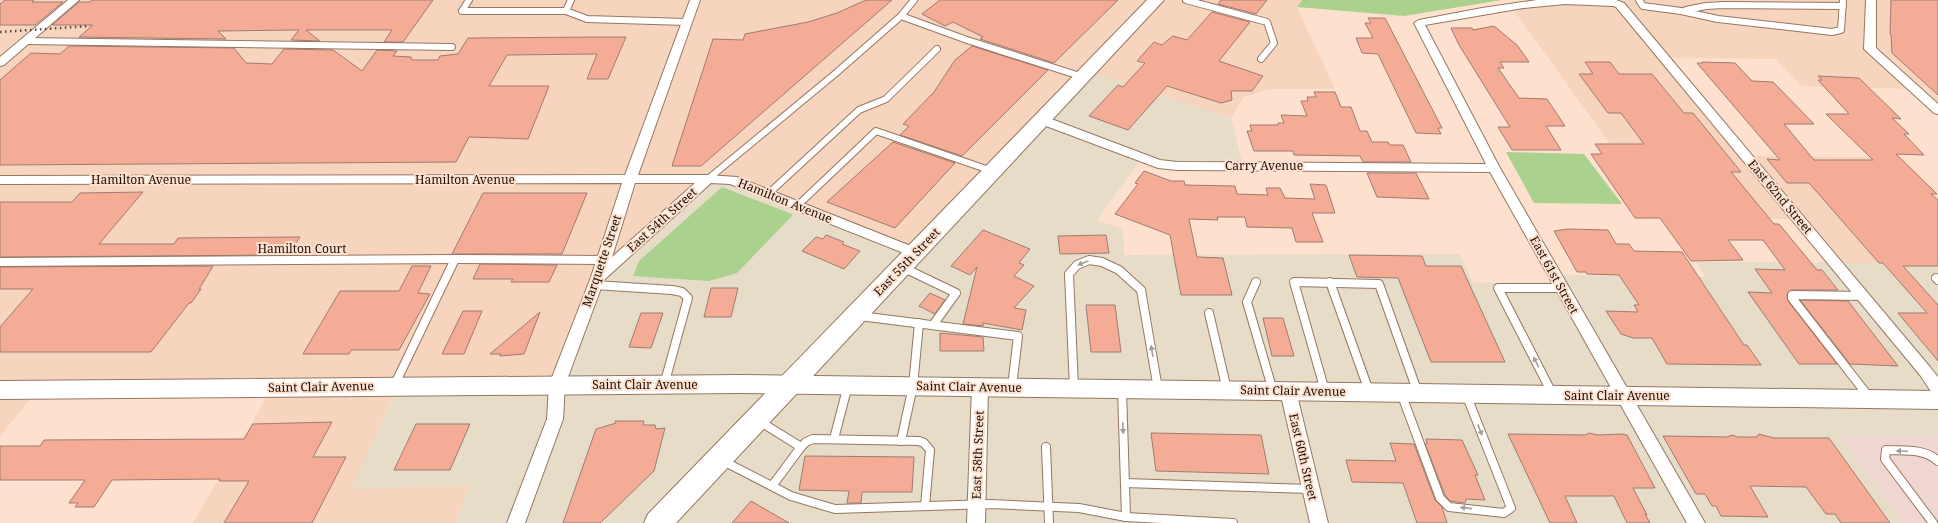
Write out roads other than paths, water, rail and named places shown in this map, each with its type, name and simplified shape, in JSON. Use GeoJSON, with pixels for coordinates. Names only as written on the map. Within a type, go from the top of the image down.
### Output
{"type":"FeatureCollection","features":[{"type":"Feature","properties":{"kind":"main road","name":"East 55th Street"},"geometry":{"type":"LineString","coordinates":[[658,523],[1156,0]]}},
{"type":"Feature","properties":{"kind":"main road","name":"Saint Clair Avenue"},"geometry":{"type":"LineString","coordinates":[[0,390],[791,384],[1369,392],[1554,397],[1938,400]]}},
{"type":"Feature","properties":{"kind":"street"},"geometry":{"type":"LineString","coordinates":[[0,63],[74,0]]}},
{"type":"Feature","properties":{"kind":"street","name":"Marquette Street"},"geometry":{"type":"LineString","coordinates":[[516,523],[555,419],[557,385],[596,281],[630,180],[695,0]]}},
{"type":"Feature","properties":{"kind":"street"},"geometry":{"type":"LineString","coordinates":[[1871,0],[1870,49],[1938,110]]}},
{"type":"Feature","properties":{"kind":"street","name":"East 61st Street"},"geometry":{"type":"LineString","coordinates":[[1612,2],[1563,1],[1522,3],[1419,23],[1494,168],[1696,523]]}},
{"type":"Feature","properties":{"kind":"street","name":"East 62nd Street"},"geometry":{"type":"LineString","coordinates":[[1612,2],[1863,296],[1938,389]]}},
{"type":"Feature","properties":{"kind":"street","name":"Carry Avenue"},"geometry":{"type":"LineString","coordinates":[[1042,120],[1158,164],[1177,166],[1494,168]]}},
{"type":"Feature","properties":{"kind":"street","name":"East 54th Street"},"geometry":{"type":"LineString","coordinates":[[596,281],[708,179]]}},
{"type":"Feature","properties":{"kind":"street","name":"Hamilton Avenue"},"geometry":{"type":"LineString","coordinates":[[0,180],[732,180],[797,206],[909,260]]}},
{"type":"Feature","properties":{"kind":"street","name":"East 58th Street"},"geometry":{"type":"LineString","coordinates":[[976,523],[980,387]]}},
{"type":"Feature","properties":{"kind":"street","name":"East 60th Street"},"geometry":{"type":"LineString","coordinates":[[1281,391],[1311,489],[1319,523]]}},
{"type":"Feature","properties":{"kind":"lane"},"geometry":{"type":"LineString","coordinates":[[469,0],[462,10],[566,11],[587,20],[686,22]]}},
{"type":"Feature","properties":{"kind":"lane"},"geometry":{"type":"LineString","coordinates":[[566,11],[571,0]]}},
{"type":"Feature","properties":{"kind":"lane"},"geometry":{"type":"LineString","coordinates":[[708,179],[725,162],[769,128],[866,48],[901,16],[914,0]]}},
{"type":"Feature","properties":{"kind":"lane"},"geometry":{"type":"LineString","coordinates":[[1186,0],[1267,22],[1274,43],[1261,59]]}},
{"type":"Feature","properties":{"kind":"lane"},"geometry":{"type":"LineString","coordinates":[[1639,0],[1643,6],[1650,8],[1681,11],[1718,19],[1832,32],[1841,30],[1843,3],[1724,5],[1706,6],[1681,11]]}},
{"type":"Feature","properties":{"kind":"lane"},"geometry":{"type":"LineString","coordinates":[[901,16],[967,40],[1083,77]]}},
{"type":"Feature","properties":{"kind":"lane"},"geometry":{"type":"LineString","coordinates":[[25,41],[452,47]]}},
{"type":"Feature","properties":{"kind":"lane"},"geometry":{"type":"LineString","coordinates":[[768,194],[859,110],[886,99],[937,49]]}},
{"type":"Feature","properties":{"kind":"lane"},"geometry":{"type":"LineString","coordinates":[[797,206],[876,131],[993,172]]}},
{"type":"Feature","properties":{"kind":"lane"},"geometry":{"type":"LineString","coordinates":[[394,386],[455,259]]}},
{"type":"Feature","properties":{"kind":"lane","name":"Hamilton Court"},"geometry":{"type":"LineString","coordinates":[[0,262],[455,259],[603,260]]}},
{"type":"Feature","properties":{"kind":"lane"},"geometry":{"type":"LineString","coordinates":[[909,260],[956,293],[933,325]]}},
{"type":"Feature","properties":{"kind":"lane"},"geometry":{"type":"LineString","coordinates":[[1074,388],[1069,274],[1077,265],[1089,260],[1102,262],[1119,270],[1140,290],[1158,389]]}},
{"type":"Feature","properties":{"kind":"lane"},"geometry":{"type":"LineString","coordinates":[[596,281],[672,290],[682,292],[688,298],[664,385]]}},
{"type":"Feature","properties":{"kind":"lane"},"geometry":{"type":"LineString","coordinates":[[1256,282],[1247,302],[1281,391]]}},
{"type":"Feature","properties":{"kind":"lane"},"geometry":{"type":"LineString","coordinates":[[1325,392],[1294,282],[1379,284],[1440,498],[1449,507],[1504,513],[1511,508],[1466,394]]}},
{"type":"Feature","properties":{"kind":"lane"},"geometry":{"type":"LineString","coordinates":[[1330,282],[1369,392]]}},
{"type":"Feature","properties":{"kind":"lane"},"geometry":{"type":"LineString","coordinates":[[1554,397],[1498,288],[1561,288]]}},
{"type":"Feature","properties":{"kind":"lane"},"geometry":{"type":"LineString","coordinates":[[1863,296],[1792,295],[1792,298],[1870,399]]}},
{"type":"Feature","properties":{"kind":"lane"},"geometry":{"type":"LineString","coordinates":[[1209,313],[1227,390]]}},
{"type":"Feature","properties":{"kind":"lane"},"geometry":{"type":"LineString","coordinates":[[856,316],[1018,336],[1012,387]]}},
{"type":"Feature","properties":{"kind":"lane"},"geometry":{"type":"LineString","coordinates":[[900,441],[913,386],[919,323]]}},
{"type":"Feature","properties":{"kind":"lane"},"geometry":{"type":"LineString","coordinates":[[834,439],[848,385]]}},
{"type":"Feature","properties":{"kind":"lane"},"geometry":{"type":"LineString","coordinates":[[1122,389],[1126,517]]}},
{"type":"Feature","properties":{"kind":"lane"},"geometry":{"type":"LineString","coordinates":[[757,420],[801,447]]}},
{"type":"Feature","properties":{"kind":"lane"},"geometry":{"type":"LineString","coordinates":[[772,486],[801,447],[806,442],[813,439],[920,441],[930,450],[925,506]]}},
{"type":"Feature","properties":{"kind":"lane"},"geometry":{"type":"LineString","coordinates":[[1046,447],[1049,523]]}},
{"type":"Feature","properties":{"kind":"lane"},"geometry":{"type":"LineString","coordinates":[[1933,523],[1885,459],[1886,450],[1921,452],[1936,458],[1938,461]]}},
{"type":"Feature","properties":{"kind":"lane"},"geometry":{"type":"LineString","coordinates":[[719,460],[812,504],[835,509],[977,504],[1079,508],[1126,517],[1233,523]]}},
{"type":"Feature","properties":{"kind":"lane"},"geometry":{"type":"LineString","coordinates":[[1125,483],[1311,489]]}},
{"type":"Feature","properties":{"kind":"railway"},"geometry":{"type":"LineString","coordinates":[[0,32],[90,26]]}}]}
